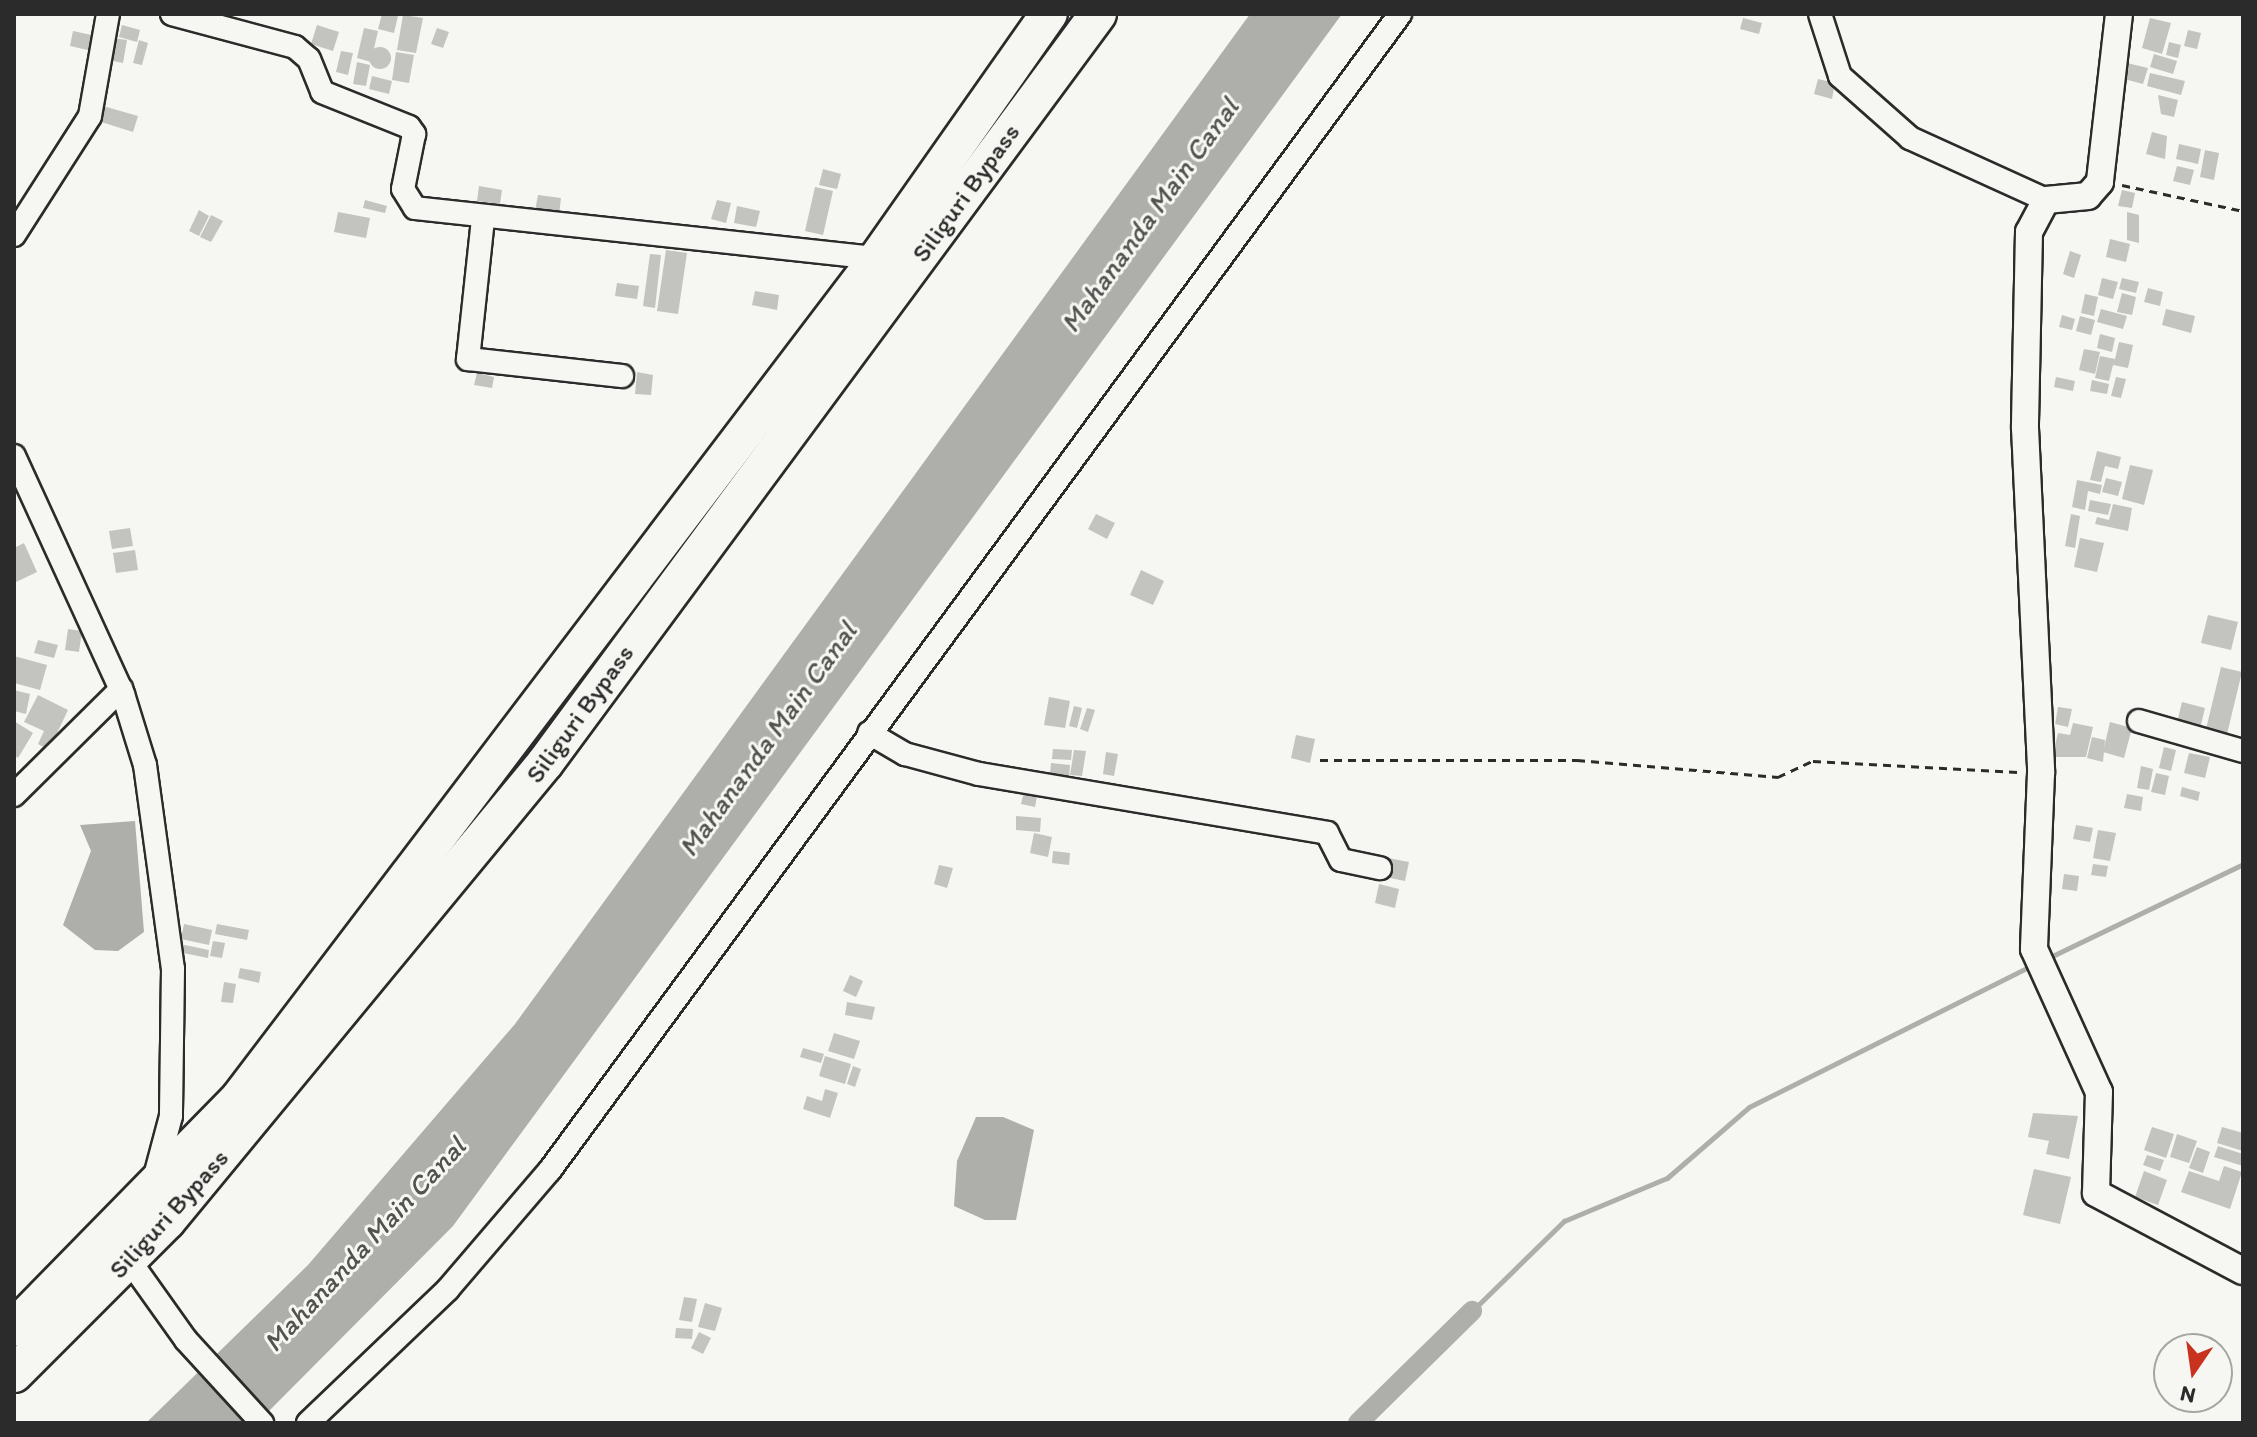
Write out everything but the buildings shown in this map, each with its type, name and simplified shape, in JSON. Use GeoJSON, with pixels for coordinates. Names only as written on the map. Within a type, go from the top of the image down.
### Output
{"type":"FeatureCollection","features":[{"type":"Feature","properties":{"kind":"highway"},"geometry":{"type":"LineString","coordinates":[[14,1328],[159,1207],[878,257],[1049,14]]}},
{"type":"Feature","properties":{"kind":"highway","name":"Siliguri Bypass"},"geometry":{"type":"LineString","coordinates":[[14,1374],[129,1260],[159,1207],[545,763],[1098,14]]}},
{"type":"Feature","properties":{"kind":"street"},"geometry":{"type":"LineString","coordinates":[[14,235],[90,116],[108,14]]}},
{"type":"Feature","properties":{"kind":"street"},"geometry":{"type":"LineString","coordinates":[[172,14],[295,47],[309,59],[322,92],[409,127],[414,134],[403,189],[415,208],[483,219],[878,257],[914,264]]}},
{"type":"Feature","properties":{"kind":"street"},"geometry":{"type":"LineString","coordinates":[[308,1423],[448,1289],[550,1170],[1400,14]]}},
{"type":"Feature","properties":{"kind":"street"},"geometry":{"type":"LineString","coordinates":[[1820,14],[1840,76],[1910,138],[2046,200],[2088,196],[2100,182],[2119,14]]}},
{"type":"Feature","properties":{"kind":"street"},"geometry":{"type":"LineString","coordinates":[[2046,200],[2029,232],[2025,428],[2041,773],[2037,960],[2099,1092],[2096,1193],[2242,1268]]}},
{"type":"Feature","properties":{"kind":"street"},"geometry":{"type":"LineString","coordinates":[[483,219],[468,359],[622,376]]}},
{"type":"Feature","properties":{"kind":"street"},"geometry":{"type":"LineString","coordinates":[[14,456],[121,689],[145,765],[173,969],[171,1116],[159,1207]]}},
{"type":"Feature","properties":{"kind":"street"},"geometry":{"type":"LineString","coordinates":[[14,795],[121,689]]}},
{"type":"Feature","properties":{"kind":"street"},"geometry":{"type":"LineString","coordinates":[[2139,721],[2243,751]]}},
{"type":"Feature","properties":{"kind":"street"},"geometry":{"type":"LineString","coordinates":[[869,733],[905,754],[979,774],[1052,781],[1327,833],[1341,860],[1380,868]]}},
{"type":"Feature","properties":{"kind":"street"},"geometry":{"type":"LineString","coordinates":[[129,1260],[186,1340],[262,1423]]}},
{"type":"Feature","properties":{"kind":"path"},"geometry":{"type":"LineString","coordinates":[[2100,182],[2243,211]]}},
{"type":"Feature","properties":{"kind":"path"},"geometry":{"type":"LineString","coordinates":[[1320,760],[1577,760],[1778,777],[1813,761],[2041,773]]}},
{"type":"Feature","properties":{"kind":"water","name":"Mahananda Main Canal"},"geometry":{"type":"Polygon","coordinates":[[[1250,14],[1342,14],[453,1226],[257,1423],[146,1423],[308,1265],[515,1024],[1250,14]]]}},
{"type":"Feature","properties":{"kind":"water"},"geometry":{"type":"Polygon","coordinates":[[[135,821],[144,932],[118,951],[95,950],[63,925],[91,851],[80,825],[135,821]]]}},
{"type":"Feature","properties":{"kind":"water"},"geometry":{"type":"Polygon","coordinates":[[[976,1117],[1003,1117],[1034,1130],[1016,1220],[985,1220],[954,1206],[957,1161],[976,1117]]]}},
{"type":"Feature","properties":{"kind":"waterway"},"geometry":{"type":"LineString","coordinates":[[2046,959],[2243,864]]}},
{"type":"Feature","properties":{"kind":"waterway"},"geometry":{"type":"LineString","coordinates":[[1472,1311],[1564,1221],[1667,1178],[1749,1107],[2033,965]]}},
{"type":"Feature","properties":{"kind":"waterway"},"geometry":{"type":"LineString","coordinates":[[1358,1423],[1472,1311]]}}]}
